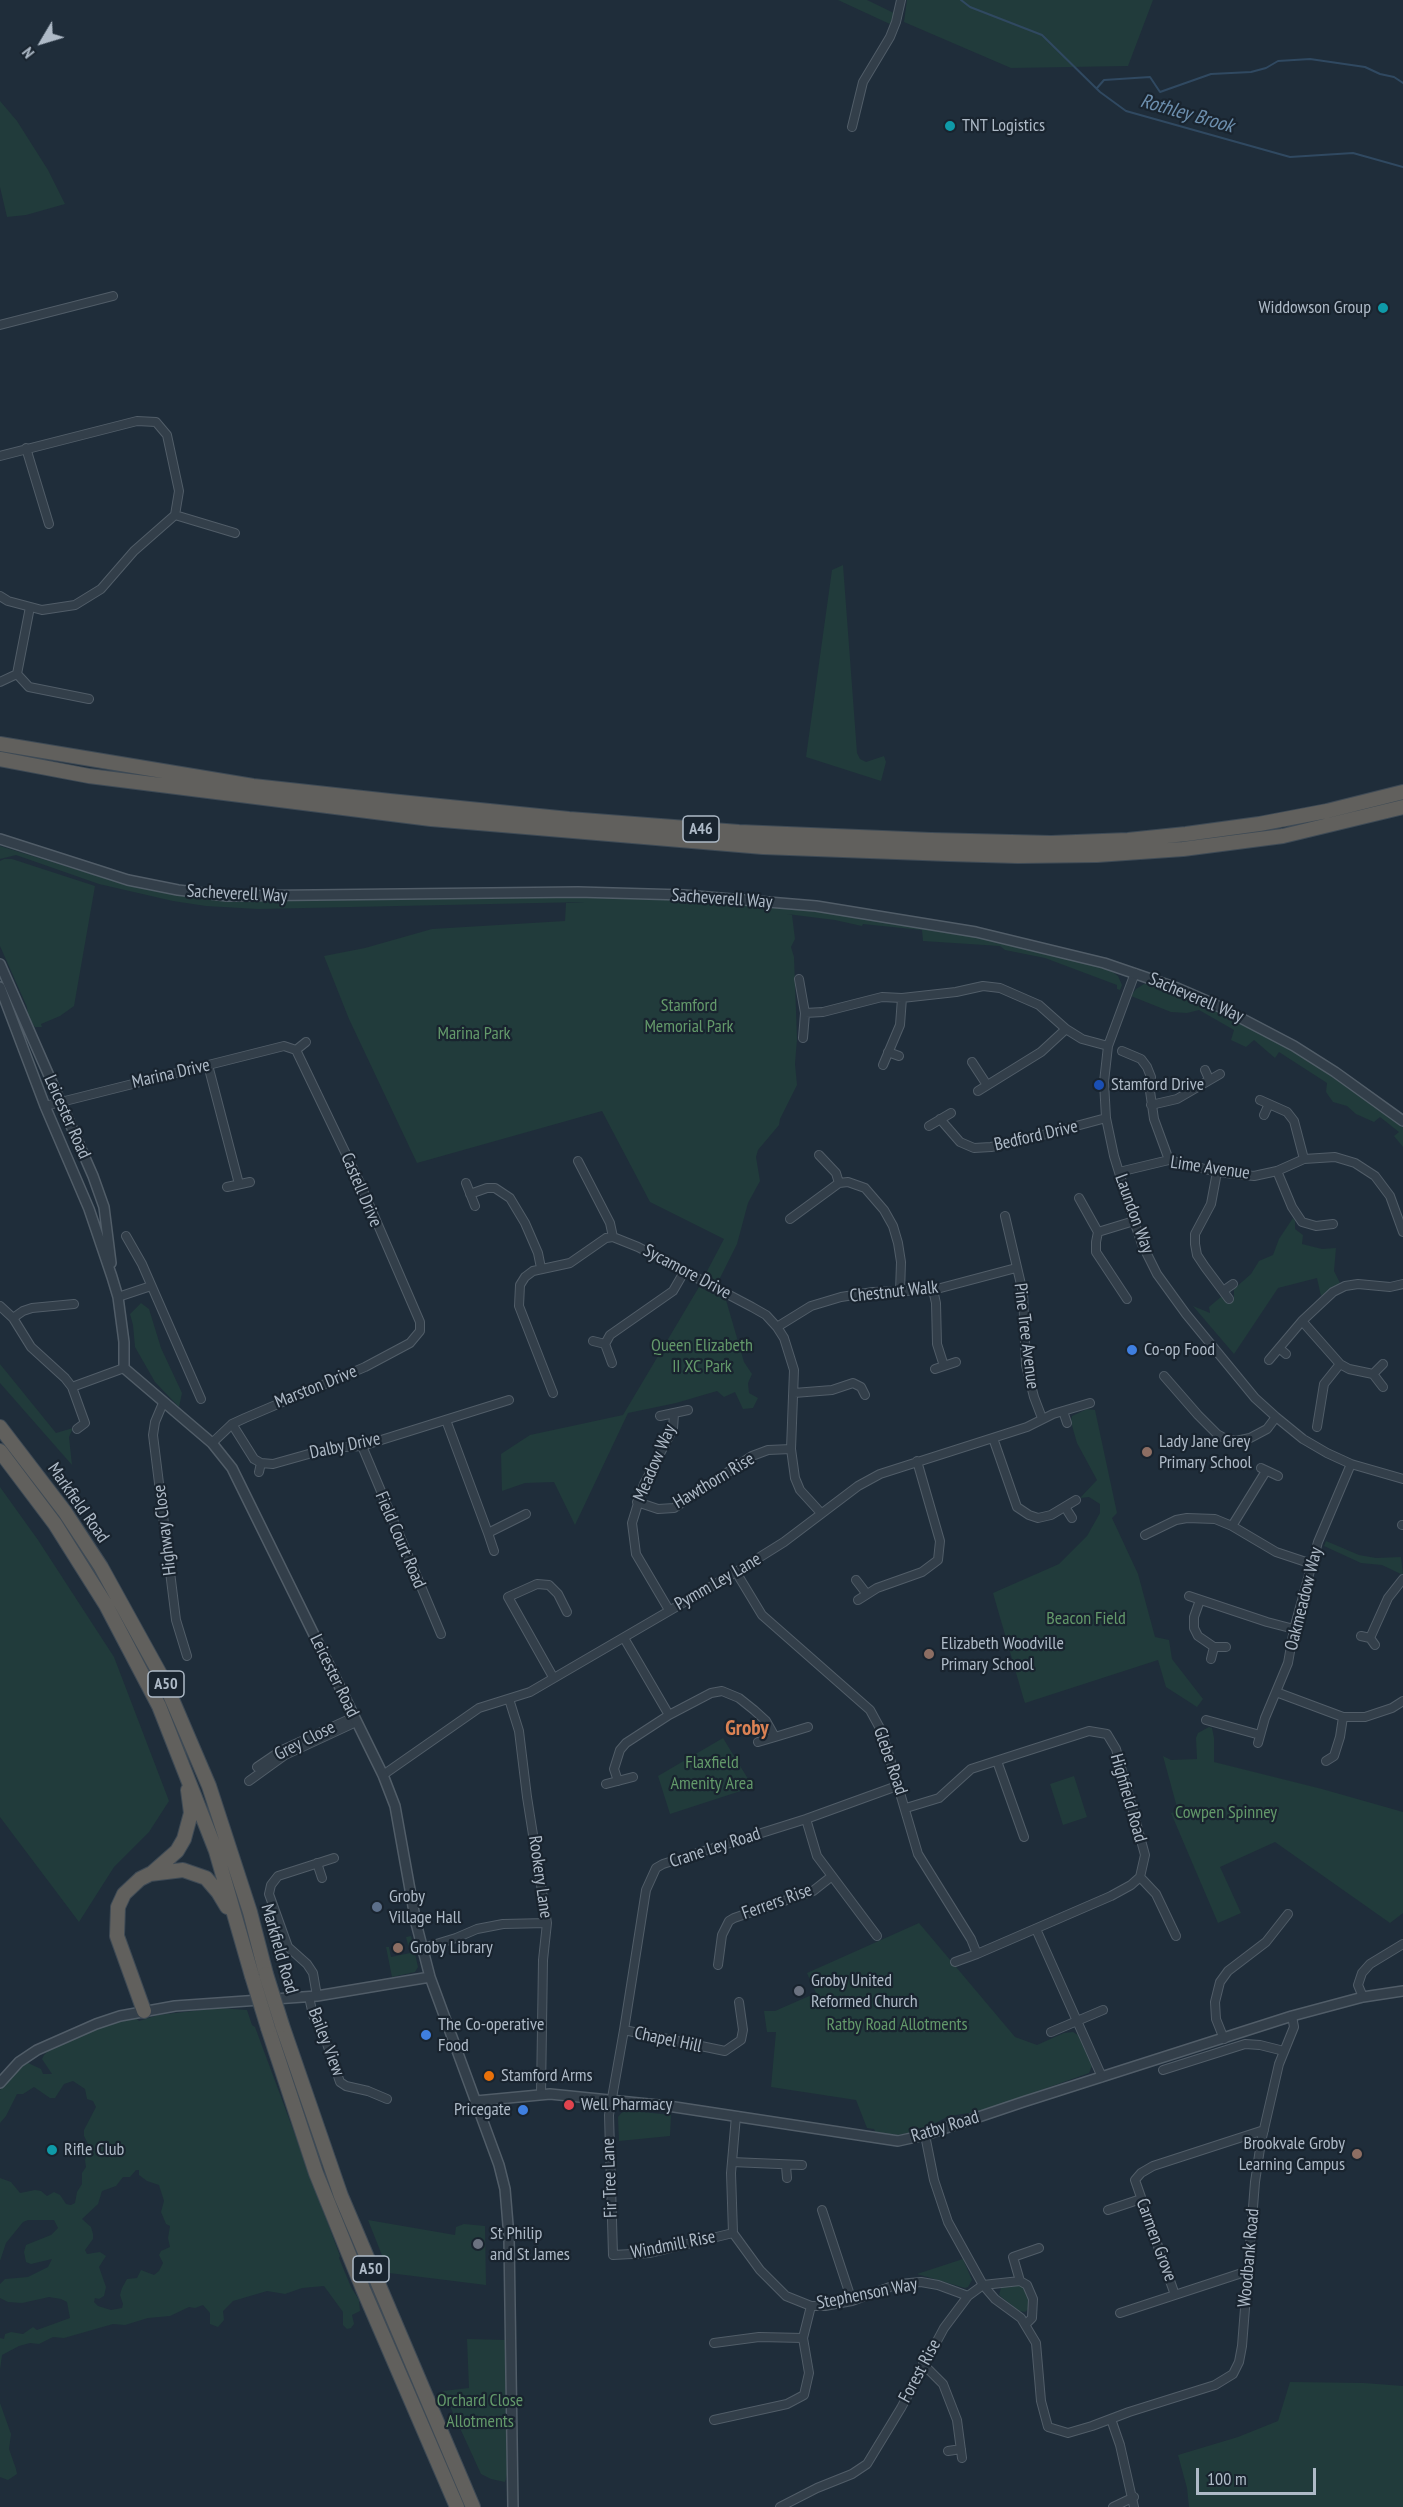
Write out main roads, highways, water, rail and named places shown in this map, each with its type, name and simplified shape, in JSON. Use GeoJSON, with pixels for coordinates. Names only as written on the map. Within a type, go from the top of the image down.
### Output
{"type":"FeatureCollection","features":[{"type":"Feature","properties":{"kind":"highway","name":"A46"},"geometry":{"type":"LineString","coordinates":[[0,742],[16,747],[253,786],[521,814],[739,832],[931,840],[1052,843],[1186,834],[1316,814],[1403,792]]}},
{"type":"Feature","properties":{"kind":"highway","name":"A46"},"geometry":{"type":"LineString","coordinates":[[0,759],[89,776],[443,820],[763,847],[1018,856],[1139,853],[1192,848],[1283,836],[1403,807]]}},
{"type":"Feature","properties":{"kind":"highway"},"geometry":{"type":"LineString","coordinates":[[0,767],[55,775],[89,776]]}},
{"type":"Feature","properties":{"kind":"highway","name":"Markfield Road"},"geometry":{"type":"LineString","coordinates":[[0,1427],[65,1512],[101,1567],[165,1683],[209,1786],[246,1901],[266,1974],[275,2027],[316,2173],[456,2507]]}},
{"type":"Feature","properties":{"kind":"highway","name":"Markfield Road"},"geometry":{"type":"LineString","coordinates":[[0,1450],[55,1524],[106,1605],[159,1706],[216,1851],[252,1976],[275,2027],[341,2196],[473,2507]]}},
{"type":"Feature","properties":{"kind":"highway"},"geometry":{"type":"LineString","coordinates":[[144,2011],[120,1948],[116,1925],[118,1907],[124,1894],[177,1851],[188,1828],[191,1813],[182,1760]]}},
{"type":"Feature","properties":{"kind":"highway"},"geometry":{"type":"LineString","coordinates":[[150,1874],[183,1870],[206,1878],[218,1892],[237,1924]]}},
{"type":"Feature","properties":{"kind":"waterway","name":"Rothley Brook"},"geometry":{"type":"LineString","coordinates":[[961,0],[970,7],[1042,35],[1100,92],[1126,111],[1290,157],[1353,153],[1403,167]]}},
{"type":"Feature","properties":{"kind":"waterway"},"geometry":{"type":"LineString","coordinates":[[1097,88],[1104,80],[1150,77],[1160,92],[1211,74],[1251,72],[1266,68],[1278,61],[1310,59],[1365,67],[1394,77],[1403,83]]}},
{"type":"Feature","properties":{"kind":"place","name":"TNT Logistics"},"geometry":{"type":"Point","coordinates":[950,126]}},
{"type":"Feature","properties":{"kind":"place","name":"Widdowson Group"},"geometry":{"type":"Point","coordinates":[1383,308]}},
{"type":"Feature","properties":{"kind":"place","name":"Stamford Drive"},"geometry":{"type":"Point","coordinates":[1099,1085]}},
{"type":"Feature","properties":{"kind":"place","name":"Co-op Food"},"geometry":{"type":"Point","coordinates":[1132,1350]}},
{"type":"Feature","properties":{"kind":"place","name":"Lady Jane Grey Primary School"},"geometry":{"type":"Point","coordinates":[1147,1452]}},
{"type":"Feature","properties":{"kind":"place","name":"Elizabeth Woodville Primary School"},"geometry":{"type":"Point","coordinates":[929,1654]}},
{"type":"Feature","properties":{"kind":"place","name":"Groby Village Hall"},"geometry":{"type":"Point","coordinates":[377,1907]}},
{"type":"Feature","properties":{"kind":"place","name":"Groby Library"},"geometry":{"type":"Point","coordinates":[398,1948]}},
{"type":"Feature","properties":{"kind":"place","name":"Groby United Reformed Church"},"geometry":{"type":"Point","coordinates":[799,1991]}},
{"type":"Feature","properties":{"kind":"place","name":"The Co-operative Food"},"geometry":{"type":"Point","coordinates":[426,2035]}},
{"type":"Feature","properties":{"kind":"place","name":"Stamford Arms"},"geometry":{"type":"Point","coordinates":[489,2076]}},
{"type":"Feature","properties":{"kind":"place","name":"Well Pharmacy"},"geometry":{"type":"Point","coordinates":[569,2105]}},
{"type":"Feature","properties":{"kind":"place","name":"Pricegate"},"geometry":{"type":"Point","coordinates":[523,2110]}},
{"type":"Feature","properties":{"kind":"place","name":"Rifle Club"},"geometry":{"type":"Point","coordinates":[52,2150]}},
{"type":"Feature","properties":{"kind":"place","name":"Brookvale Groby Learning Campus"},"geometry":{"type":"Point","coordinates":[1357,2154]}},
{"type":"Feature","properties":{"kind":"place","name":"St Philip and St James"},"geometry":{"type":"Point","coordinates":[478,2244]}},
{"type":"Feature","properties":{"kind":"district","name":"Groby"},"geometry":{"type":"Point","coordinates":[747,1729]}},
{"type":"Feature","properties":{"kind":"park label","name":"Stamford Memorial Park"},"geometry":{"type":"Point","coordinates":[689,1016]}},
{"type":"Feature","properties":{"kind":"park label","name":"Marina Park"},"geometry":{"type":"Point","coordinates":[474,1034]}},
{"type":"Feature","properties":{"kind":"park label","name":"Queen Elizabeth II XC Park"},"geometry":{"type":"Point","coordinates":[702,1356]}},
{"type":"Feature","properties":{"kind":"park label","name":"Beacon Field"},"geometry":{"type":"Point","coordinates":[1086,1619]}},
{"type":"Feature","properties":{"kind":"park label","name":"Flaxfield Amenity Area"},"geometry":{"type":"Point","coordinates":[712,1773]}},
{"type":"Feature","properties":{"kind":"park label","name":"Cowpen Spinney"},"geometry":{"type":"Point","coordinates":[1226,1813]}},
{"type":"Feature","properties":{"kind":"park label","name":"Ratby Road Allotments"},"geometry":{"type":"Point","coordinates":[897,2025]}},
{"type":"Feature","properties":{"kind":"park label","name":"Orchard Close Allotments"},"geometry":{"type":"Point","coordinates":[480,2411]}}]}
